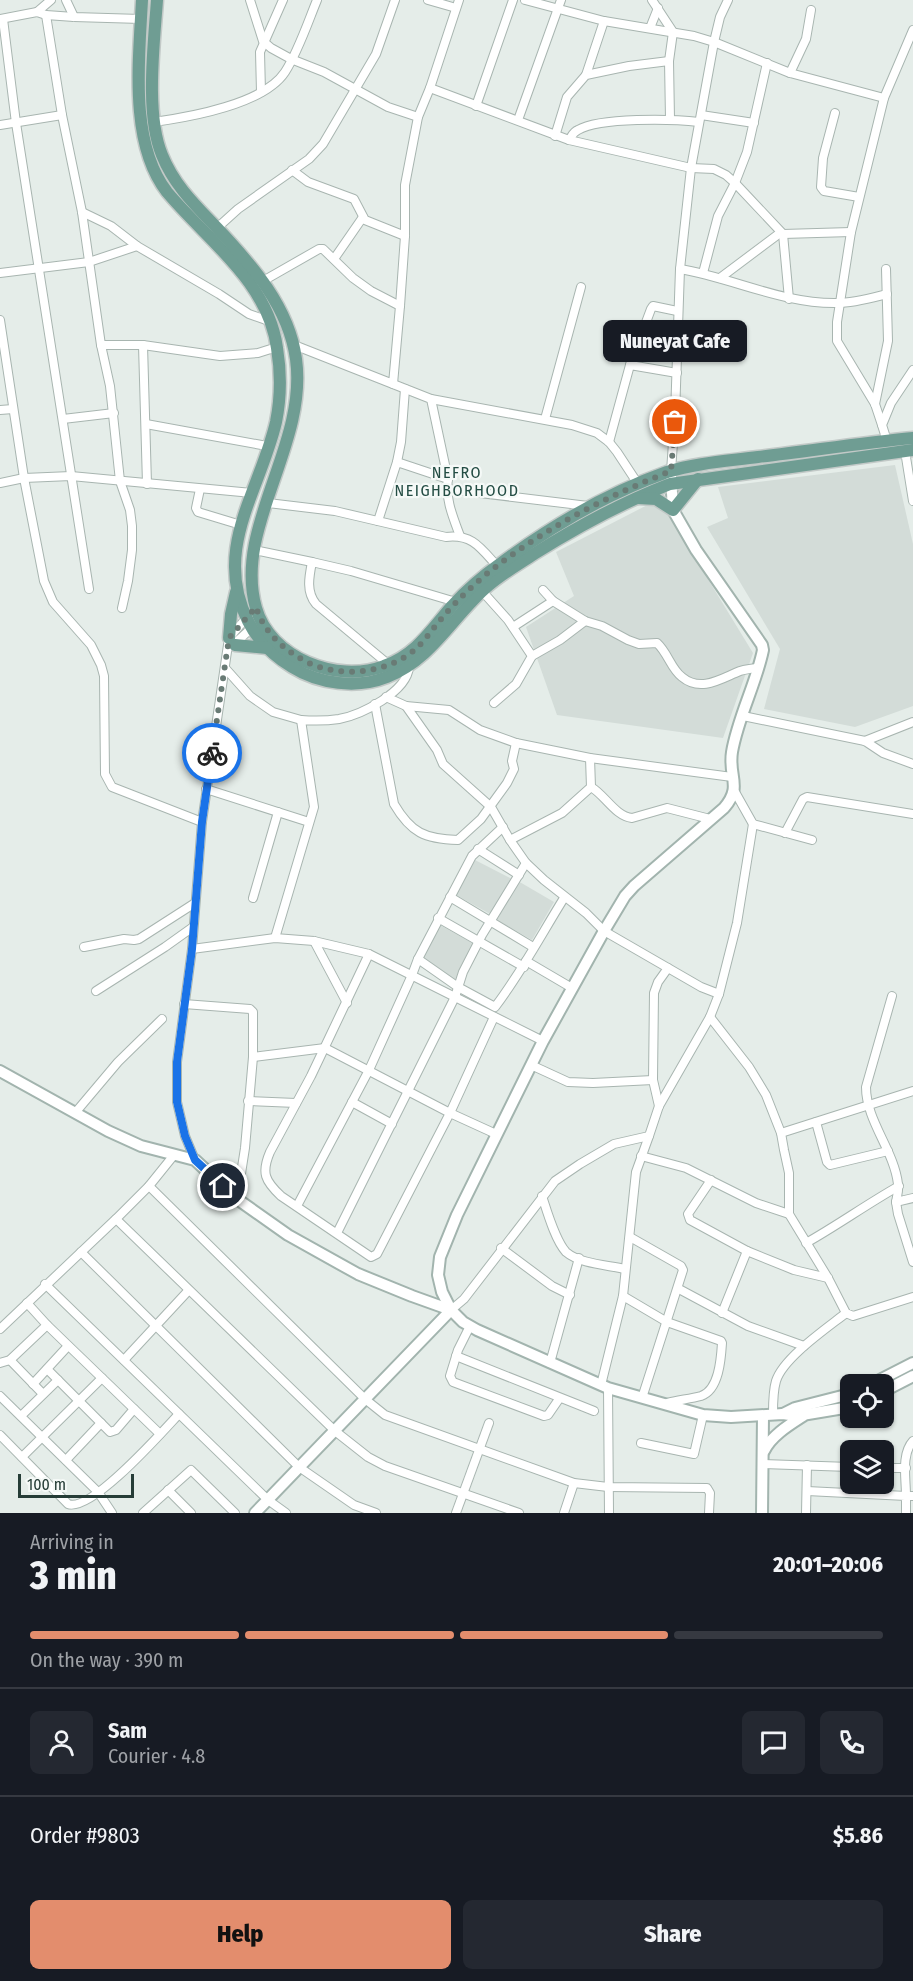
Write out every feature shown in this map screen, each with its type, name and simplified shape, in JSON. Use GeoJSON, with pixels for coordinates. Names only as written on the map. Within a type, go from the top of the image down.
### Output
{"type":"FeatureCollection","features":[{"type":"Feature","properties":{"kind":"main road"},"geometry":{"type":"LineString","coordinates":[[142,0],[139,98],[143,142],[154,171],[160,183],[178,205],[219,246],[246,279],[269,321],[277,347],[280,378],[276,423],[236,542],[237,591],[239,601],[267,648],[302,674],[324,681],[370,682],[386,678],[409,667],[426,653],[482,591],[500,576],[555,540],[670,477],[698,479],[909,451]]}},
{"type":"Feature","properties":{"kind":"main road"},"geometry":{"type":"LineString","coordinates":[[157,0],[153,97],[156,139],[162,155],[187,198],[217,228],[263,281],[278,304],[294,345],[297,372],[296,406],[254,550],[252,573],[256,607],[253,622]]}},
{"type":"Feature","properties":{"kind":"main road"},"geometry":{"type":"LineString","coordinates":[[253,622],[300,658],[322,668],[352,672],[368,670],[388,664],[412,652],[456,602],[497,566],[540,536],[590,507],[638,484],[670,477],[713,463],[913,438]]}},
{"type":"Feature","properties":{"kind":"main road"},"geometry":{"type":"LineString","coordinates":[[451,1310],[442,1292],[438,1275],[440,1257],[457,1215],[496,1134],[572,988],[625,896],[724,808],[735,792],[732,777],[732,750],[759,667],[762,645],[696,550],[674,510],[670,477]]}},
{"type":"Feature","properties":{"kind":"main road"},"geometry":{"type":"LineString","coordinates":[[674,510],[698,479]]}},
{"type":"Feature","properties":{"kind":"main road"},"geometry":{"type":"LineString","coordinates":[[634,498],[656,499],[674,510]]}},
{"type":"Feature","properties":{"kind":"main road"},"geometry":{"type":"LineString","coordinates":[[237,591],[231,614],[231,643],[267,648]]}},
{"type":"Feature","properties":{"kind":"main road"},"geometry":{"type":"LineString","coordinates":[[0,1071],[108,1131],[141,1146],[195,1160],[237,1199],[288,1235],[358,1274],[451,1310],[470,1326],[604,1387],[703,1415],[796,1416],[840,1409]]}},
{"type":"Feature","properties":{"kind":"main road"},"geometry":{"type":"LineString","coordinates":[[255,1513],[451,1310]]}},
{"type":"Feature","properties":{"kind":"main road"},"geometry":{"type":"LineString","coordinates":[[892,1374],[913,1364]]}},
{"type":"Feature","properties":{"kind":"main road"},"geometry":{"type":"LineString","coordinates":[[894,1386],[913,1376]]}},
{"type":"Feature","properties":{"kind":"main road"},"geometry":{"type":"LineString","coordinates":[[773,1415],[840,1397]]}},
{"type":"Feature","properties":{"kind":"main road"},"geometry":{"type":"LineString","coordinates":[[762,1513],[764,1451],[773,1415]]}},
{"type":"Feature","properties":{"kind":"main road"},"geometry":{"type":"LineString","coordinates":[[764,1451],[767,1444],[805,1415]]}},
{"type":"Feature","properties":{"kind":"street"},"geometry":{"type":"LineString","coordinates":[[37,12],[51,0]]}},
{"type":"Feature","properties":{"kind":"street"},"geometry":{"type":"LineString","coordinates":[[66,0],[74,17]]}},
{"type":"Feature","properties":{"kind":"street"},"geometry":{"type":"LineString","coordinates":[[250,0],[263,41],[291,59],[324,72],[388,107],[418,117]]}},
{"type":"Feature","properties":{"kind":"street"},"geometry":{"type":"LineString","coordinates":[[261,92],[260,58],[263,41],[271,30],[283,0]]}},
{"type":"Feature","properties":{"kind":"street"},"geometry":{"type":"LineString","coordinates":[[154,122],[231,106],[261,92],[279,79],[291,59],[317,0]]}},
{"type":"Feature","properties":{"kind":"street"},"geometry":{"type":"LineString","coordinates":[[217,228],[309,159],[323,144],[376,54],[395,0]]}},
{"type":"Feature","properties":{"kind":"street"},"geometry":{"type":"LineString","coordinates":[[393,384],[405,236],[405,184],[418,117],[458,4],[428,0]]}},
{"type":"Feature","properties":{"kind":"street"},"geometry":{"type":"LineString","coordinates":[[476,105],[513,0]]}},
{"type":"Feature","properties":{"kind":"street"},"geometry":{"type":"LineString","coordinates":[[525,0],[604,21],[673,32],[714,42],[790,73],[884,98]]}},
{"type":"Feature","properties":{"kind":"street"},"geometry":{"type":"LineString","coordinates":[[518,120],[561,0]]}},
{"type":"Feature","properties":{"kind":"street"},"geometry":{"type":"LineString","coordinates":[[652,0],[673,32],[669,61],[670,119]]}},
{"type":"Feature","properties":{"kind":"street"},"geometry":{"type":"LineString","coordinates":[[670,477],[677,373],[677,311],[691,168],[714,42],[720,17],[728,0]]}},
{"type":"Feature","properties":{"kind":"street"},"geometry":{"type":"LineString","coordinates":[[650,28],[658,8]]}},
{"type":"Feature","properties":{"kind":"street"},"geometry":{"type":"LineString","coordinates":[[790,73],[806,39],[811,10]]}},
{"type":"Feature","properties":{"kind":"street"},"geometry":{"type":"LineString","coordinates":[[89,589],[1,19],[37,12],[74,17],[141,19]]}},
{"type":"Feature","properties":{"kind":"street"},"geometry":{"type":"LineString","coordinates":[[46,15],[82,212],[101,345],[114,413],[120,481],[130,510],[132,550],[122,608]]}},
{"type":"Feature","properties":{"kind":"street"},"geometry":{"type":"LineString","coordinates":[[555,136],[567,97],[586,75],[604,21]]}},
{"type":"Feature","properties":{"kind":"street"},"geometry":{"type":"LineString","coordinates":[[886,441],[875,404],[837,341],[840,303],[859,197],[884,98],[913,30]]}},
{"type":"Feature","properties":{"kind":"street"},"geometry":{"type":"LineString","coordinates":[[586,75],[669,61]]}},
{"type":"Feature","properties":{"kind":"street"},"geometry":{"type":"LineString","coordinates":[[703,273],[718,216],[735,183],[747,152],[767,63]]}},
{"type":"Feature","properties":{"kind":"street"},"geometry":{"type":"LineString","coordinates":[[430,88],[555,136],[691,168],[714,169],[726,175],[782,234],[789,299]]}},
{"type":"Feature","properties":{"kind":"street"},"geometry":{"type":"LineString","coordinates":[[836,113],[824,158],[821,187],[825,191],[859,197]]}},
{"type":"Feature","properties":{"kind":"street"},"geometry":{"type":"LineString","coordinates":[[0,125],[63,115]]}},
{"type":"Feature","properties":{"kind":"street"},"geometry":{"type":"LineString","coordinates":[[569,140],[574,133],[587,126],[700,118],[754,123]]}},
{"type":"Feature","properties":{"kind":"street"},"geometry":{"type":"LineString","coordinates":[[292,170],[308,182],[354,199],[358,202],[363,217],[405,236]]}},
{"type":"Feature","properties":{"kind":"street"},"geometry":{"type":"LineString","coordinates":[[82,212],[111,226],[137,246],[219,294],[249,315],[269,321]]}},
{"type":"Feature","properties":{"kind":"street"},"geometry":{"type":"LineString","coordinates":[[333,259],[363,217]]}},
{"type":"Feature","properties":{"kind":"street"},"geometry":{"type":"LineString","coordinates":[[720,278],[782,234],[851,232]]}},
{"type":"Feature","properties":{"kind":"street"},"geometry":{"type":"LineString","coordinates":[[0,273],[89,262],[137,246]]}},
{"type":"Feature","properties":{"kind":"street"},"geometry":{"type":"LineString","coordinates":[[263,281],[319,249],[327,252],[371,291],[400,306]]}},
{"type":"Feature","properties":{"kind":"street"},"geometry":{"type":"LineString","coordinates":[[680,269],[703,273],[789,299],[840,303],[887,294]]}},
{"type":"Feature","properties":{"kind":"street"},"geometry":{"type":"LineString","coordinates":[[875,404],[888,341],[885,269]]}},
{"type":"Feature","properties":{"kind":"street"},"geometry":{"type":"LineString","coordinates":[[545,419],[581,287]]}},
{"type":"Feature","properties":{"kind":"street"},"geometry":{"type":"LineString","coordinates":[[609,442],[630,365],[651,309],[653,306],[660,306],[677,311]]}},
{"type":"Feature","properties":{"kind":"street"},"geometry":{"type":"LineString","coordinates":[[0,320],[24,478],[47,591],[53,602],[91,645],[101,665],[105,686],[105,774],[112,787],[202,822]]}},
{"type":"Feature","properties":{"kind":"street"},"geometry":{"type":"LineString","coordinates":[[101,345],[143,345],[220,356],[258,353],[277,347]]}},
{"type":"Feature","properties":{"kind":"street"},"geometry":{"type":"LineString","coordinates":[[143,345],[147,484]]}},
{"type":"Feature","properties":{"kind":"street"},"geometry":{"type":"LineString","coordinates":[[294,345],[431,399],[545,419],[597,434],[609,442],[638,484]]}},
{"type":"Feature","properties":{"kind":"street"},"geometry":{"type":"LineString","coordinates":[[630,365],[677,373]]}},
{"type":"Feature","properties":{"kind":"street"},"geometry":{"type":"LineString","coordinates":[[882,426],[891,404],[913,370]]}},
{"type":"Feature","properties":{"kind":"street"},"geometry":{"type":"LineString","coordinates":[[378,521],[397,462],[405,389]]}},
{"type":"Feature","properties":{"kind":"street"},"geometry":{"type":"LineString","coordinates":[[431,399],[448,479],[447,489],[453,518],[460,536]]}},
{"type":"Feature","properties":{"kind":"street"},"geometry":{"type":"LineString","coordinates":[[0,410],[13,409]]}},
{"type":"Feature","properties":{"kind":"street"},"geometry":{"type":"LineString","coordinates":[[63,419],[114,413]]}},
{"type":"Feature","properties":{"kind":"street"},"geometry":{"type":"LineString","coordinates":[[146,424],[267,446]]}},
{"type":"Feature","properties":{"kind":"street"},"geometry":{"type":"LineString","coordinates":[[909,451],[913,501]]}},
{"type":"Feature","properties":{"kind":"street"},"geometry":{"type":"LineString","coordinates":[[397,462],[448,479]]}},
{"type":"Feature","properties":{"kind":"street"},"geometry":{"type":"LineString","coordinates":[[0,483],[24,478],[71,476],[252,493]]}},
{"type":"Feature","properties":{"kind":"street"},"geometry":{"type":"LineString","coordinates":[[200,489],[196,508],[198,512],[241,525]]}},
{"type":"Feature","properties":{"kind":"street"},"geometry":{"type":"LineString","coordinates":[[447,489],[590,507]]}},
{"type":"Feature","properties":{"kind":"street"},"geometry":{"type":"LineString","coordinates":[[268,503],[334,511],[446,537],[460,536],[481,549],[497,566]]}},
{"type":"Feature","properties":{"kind":"street"},"geometry":{"type":"LineString","coordinates":[[254,550],[351,571],[456,602]]}},
{"type":"Feature","properties":{"kind":"street"},"geometry":{"type":"LineString","coordinates":[[312,562],[309,579],[310,597],[388,664]]}},
{"type":"Feature","properties":{"kind":"street"},"geometry":{"type":"LineString","coordinates":[[482,591],[513,627],[532,656]]}},
{"type":"Feature","properties":{"kind":"street"},"geometry":{"type":"LineString","coordinates":[[543,591],[553,601],[585,621],[602,626],[633,642],[657,643],[665,650],[682,677],[693,682],[717,682],[741,671],[759,667]]}},
{"type":"Feature","properties":{"kind":"street"},"geometry":{"type":"LineString","coordinates":[[513,627],[553,601]]}},
{"type":"Feature","properties":{"kind":"street"},"geometry":{"type":"LineString","coordinates":[[494,703],[516,684],[532,656],[560,640],[585,621]]}},
{"type":"Feature","properties":{"kind":"street"},"geometry":{"type":"LineString","coordinates":[[195,1160],[185,1136],[177,1102],[177,1062],[192,949],[202,822],[225,668],[231,643],[253,622]]}},
{"type":"Feature","properties":{"kind":"street"},"geometry":{"type":"LineString","coordinates":[[225,668],[250,696],[273,712],[301,720],[323,721],[341,719],[375,704],[404,682],[409,667]]}},
{"type":"Feature","properties":{"kind":"street"},"geometry":{"type":"LineString","coordinates":[[386,697],[406,706],[449,710],[480,730],[516,743],[590,758],[732,777]]}},
{"type":"Feature","properties":{"kind":"street"},"geometry":{"type":"LineString","coordinates":[[375,704],[394,804],[416,832],[436,839],[458,840],[491,807],[512,774],[516,743]]}},
{"type":"Feature","properties":{"kind":"street"},"geometry":{"type":"LineString","coordinates":[[406,706],[437,750],[443,764],[491,807],[526,863],[564,898],[586,913],[604,931],[719,994]]}},
{"type":"Feature","properties":{"kind":"street"},"geometry":{"type":"LineString","coordinates":[[743,716],[865,741],[883,753],[913,764]]}},
{"type":"Feature","properties":{"kind":"street"},"geometry":{"type":"LineString","coordinates":[[275,938],[314,807],[301,720]]}},
{"type":"Feature","properties":{"kind":"street"},"geometry":{"type":"LineString","coordinates":[[865,741],[913,722]]}},
{"type":"Feature","properties":{"kind":"street"},"geometry":{"type":"LineString","coordinates":[[590,758],[591,787]]}},
{"type":"Feature","properties":{"kind":"street"},"geometry":{"type":"LineString","coordinates":[[591,787],[626,817],[632,818],[667,808],[710,819]]}},
{"type":"Feature","properties":{"kind":"street"},"geometry":{"type":"LineString","coordinates":[[510,840],[562,813],[591,787]]}},
{"type":"Feature","properties":{"kind":"street"},"geometry":{"type":"LineString","coordinates":[[206,789],[309,822]]}},
{"type":"Feature","properties":{"kind":"street"},"geometry":{"type":"LineString","coordinates":[[609,1513],[604,1387],[623,1296],[636,1172],[659,1106],[710,1017],[719,994],[737,923],[753,824],[735,792]]}},
{"type":"Feature","properties":{"kind":"street"},"geometry":{"type":"LineString","coordinates":[[785,833],[803,799],[807,797],[913,814]]}},
{"type":"Feature","properties":{"kind":"street"},"geometry":{"type":"LineString","coordinates":[[253,898],[278,812]]}},
{"type":"Feature","properties":{"kind":"street"},"geometry":{"type":"LineString","coordinates":[[753,824],[812,840]]}},
{"type":"Feature","properties":{"kind":"street"},"geometry":{"type":"LineString","coordinates":[[297,1206],[369,1070],[438,918],[472,856],[503,827]]}},
{"type":"Feature","properties":{"kind":"street"},"geometry":{"type":"LineString","coordinates":[[478,849],[519,875]]}},
{"type":"Feature","properties":{"kind":"street"},"geometry":{"type":"LineString","coordinates":[[337,1233],[455,997],[463,972],[490,921],[526,863]]}},
{"type":"Feature","properties":{"kind":"street"},"geometry":{"type":"LineString","coordinates":[[450,897],[533,947]]}},
{"type":"Feature","properties":{"kind":"street"},"geometry":{"type":"LineString","coordinates":[[418,959],[459,987],[495,1007],[525,964],[564,898]]}},
{"type":"Feature","properties":{"kind":"street"},"geometry":{"type":"LineString","coordinates":[[84,947],[124,939],[139,939],[195,903]]}},
{"type":"Feature","properties":{"kind":"street"},"geometry":{"type":"LineString","coordinates":[[438,918],[479,942],[572,988]]}},
{"type":"Feature","properties":{"kind":"street"},"geometry":{"type":"LineString","coordinates":[[96,992],[193,927]]}},
{"type":"Feature","properties":{"kind":"street"},"geometry":{"type":"LineString","coordinates":[[192,949],[275,938],[314,941],[369,954],[543,1041]]}},
{"type":"Feature","properties":{"kind":"street"},"geometry":{"type":"LineString","coordinates":[[314,941],[347,1003]]}},
{"type":"Feature","properties":{"kind":"street"},"geometry":{"type":"LineString","coordinates":[[369,954],[325,1048],[270,1152],[265,1173],[269,1185],[281,1196],[371,1257],[377,1254],[450,1113],[494,1017]]}},
{"type":"Feature","properties":{"kind":"street"},"geometry":{"type":"LineString","coordinates":[[659,1106],[653,1080],[654,993],[658,982],[668,968]]}},
{"type":"Feature","properties":{"kind":"street"},"geometry":{"type":"LineString","coordinates":[[892,996],[866,1087],[869,1106],[888,1151],[899,1186],[896,1202],[898,1214],[913,1262]]}},
{"type":"Feature","properties":{"kind":"street"},"geometry":{"type":"LineString","coordinates":[[184,1004],[253,1011],[253,1057],[245,1148],[237,1199]]}},
{"type":"Feature","properties":{"kind":"street"},"geometry":{"type":"LineString","coordinates":[[710,1017],[749,1067],[766,1095],[780,1133],[789,1173],[789,1214],[828,1278],[846,1313],[853,1316],[913,1297]]}},
{"type":"Feature","properties":{"kind":"street"},"geometry":{"type":"LineString","coordinates":[[75,1113],[118,1062],[162,1019]]}},
{"type":"Feature","properties":{"kind":"street"},"geometry":{"type":"LineString","coordinates":[[253,1057],[325,1048],[450,1113],[496,1134]]}},
{"type":"Feature","properties":{"kind":"street"},"geometry":{"type":"LineString","coordinates":[[531,1065],[568,1082],[653,1080]]}},
{"type":"Feature","properties":{"kind":"street"},"geometry":{"type":"LineString","coordinates":[[780,1133],[913,1091]]}},
{"type":"Feature","properties":{"kind":"street"},"geometry":{"type":"LineString","coordinates":[[248,1101],[296,1103]]}},
{"type":"Feature","properties":{"kind":"street"},"geometry":{"type":"LineString","coordinates":[[352,1102],[392,1124]]}},
{"type":"Feature","properties":{"kind":"street"},"geometry":{"type":"LineString","coordinates":[[816,1122],[827,1162],[830,1165],[888,1151]]}},
{"type":"Feature","properties":{"kind":"street"},"geometry":{"type":"LineString","coordinates":[[451,1310],[464,1299],[501,1248],[555,1181],[606,1149],[625,1141],[649,1136]]}},
{"type":"Feature","properties":{"kind":"street"},"geometry":{"type":"LineString","coordinates":[[0,1329],[45,1284],[116,1220],[149,1186],[174,1155]]}},
{"type":"Feature","properties":{"kind":"street"},"geometry":{"type":"LineString","coordinates":[[641,1156],[686,1168],[756,1203],[789,1214]]}},
{"type":"Feature","properties":{"kind":"street"},"geometry":{"type":"LineString","coordinates":[[711,1180],[688,1217],[747,1251],[794,1270],[828,1278]]}},
{"type":"Feature","properties":{"kind":"street"},"geometry":{"type":"LineString","coordinates":[[149,1186],[364,1399],[385,1415],[574,1483],[608,1487],[707,1488],[710,1493],[710,1513]]}},
{"type":"Feature","properties":{"kind":"street"},"geometry":{"type":"LineString","coordinates":[[806,1243],[899,1186]]}},
{"type":"Feature","properties":{"kind":"street"},"geometry":{"type":"LineString","coordinates":[[542,1196],[564,1250],[579,1258],[625,1269]]}},
{"type":"Feature","properties":{"kind":"street"},"geometry":{"type":"LineString","coordinates":[[896,1202],[913,1198]]}},
{"type":"Feature","properties":{"kind":"street"},"geometry":{"type":"LineString","coordinates":[[116,1220],[334,1431],[368,1458],[519,1513]]}},
{"type":"Feature","properties":{"kind":"street"},"geometry":{"type":"LineString","coordinates":[[630,1237],[681,1266],[683,1270],[679,1289],[642,1398]]}},
{"type":"Feature","properties":{"kind":"street"},"geometry":{"type":"LineString","coordinates":[[501,1248],[552,1286],[570,1295]]}},
{"type":"Feature","properties":{"kind":"street"},"geometry":{"type":"LineString","coordinates":[[722,1313],[747,1251]]}},
{"type":"Feature","properties":{"kind":"street"},"geometry":{"type":"LineString","coordinates":[[81,1252],[299,1467],[353,1509],[376,1513]]}},
{"type":"Feature","properties":{"kind":"street"},"geometry":{"type":"LineString","coordinates":[[550,1363],[579,1258]]}},
{"type":"Feature","properties":{"kind":"street"},"geometry":{"type":"LineString","coordinates":[[45,1284],[268,1500],[286,1513]]}},
{"type":"Feature","properties":{"kind":"street"},"geometry":{"type":"LineString","coordinates":[[679,1289],[748,1326],[804,1347]]}},
{"type":"Feature","properties":{"kind":"street"},"geometry":{"type":"LineString","coordinates":[[124,1360],[188,1291]]}},
{"type":"Feature","properties":{"kind":"street"},"geometry":{"type":"LineString","coordinates":[[623,1296],[667,1322],[721,1341],[716,1379],[708,1392],[702,1396],[663,1405]]}},
{"type":"Feature","properties":{"kind":"street"},"geometry":{"type":"LineString","coordinates":[[27,1303],[68,1346],[160,1434]]}},
{"type":"Feature","properties":{"kind":"street"},"geometry":{"type":"LineString","coordinates":[[773,1415],[776,1382],[780,1373],[804,1347],[846,1313]]}},
{"type":"Feature","properties":{"kind":"street"},"geometry":{"type":"LineString","coordinates":[[0,1363],[10,1360],[47,1325]]}},
{"type":"Feature","properties":{"kind":"street"},"geometry":{"type":"LineString","coordinates":[[470,1326],[456,1356],[450,1376],[453,1382],[544,1416],[549,1415],[559,1399]]}},
{"type":"Feature","properties":{"kind":"street"},"geometry":{"type":"LineString","coordinates":[[33,1384],[68,1346]]}},
{"type":"Feature","properties":{"kind":"street"},"geometry":{"type":"LineString","coordinates":[[456,1356],[559,1399],[594,1411]]}},
{"type":"Feature","properties":{"kind":"street"},"geometry":{"type":"LineString","coordinates":[[10,1360],[43,1394]]}},
{"type":"Feature","properties":{"kind":"street"},"geometry":{"type":"LineString","coordinates":[[47,1369],[110,1432],[113,1432],[134,1409]]}},
{"type":"Feature","properties":{"kind":"street"},"geometry":{"type":"LineString","coordinates":[[22,1458],[102,1378]]}},
{"type":"Feature","properties":{"kind":"street"},"geometry":{"type":"LineString","coordinates":[[21,1416],[57,1380]]}},
{"type":"Feature","properties":{"kind":"street"},"geometry":{"type":"LineString","coordinates":[[0,1396],[98,1492],[112,1513]]}},
{"type":"Feature","properties":{"kind":"street"},"geometry":{"type":"LineString","coordinates":[[0,1435],[68,1504],[73,1506],[83,1503],[116,1479],[179,1414]]}},
{"type":"Feature","properties":{"kind":"street"},"geometry":{"type":"LineString","coordinates":[[692,1464],[703,1415]]}},
{"type":"Feature","properties":{"kind":"street"},"geometry":{"type":"LineString","coordinates":[[66,1460],[101,1423]]}},
{"type":"Feature","properties":{"kind":"street"},"geometry":{"type":"LineString","coordinates":[[456,1513],[489,1423]]}},
{"type":"Feature","properties":{"kind":"street"},"geometry":{"type":"LineString","coordinates":[[906,1513],[910,1496],[906,1452],[913,1441]]}},
{"type":"Feature","properties":{"kind":"street"},"geometry":{"type":"LineString","coordinates":[[641,1443],[694,1454]]}},
{"type":"Feature","properties":{"kind":"street"},"geometry":{"type":"LineString","coordinates":[[763,1464],[840,1467]]}},
{"type":"Feature","properties":{"kind":"street"},"geometry":{"type":"LineString","coordinates":[[806,1513],[807,1465]]}},
{"type":"Feature","properties":{"kind":"street"},"geometry":{"type":"LineString","coordinates":[[145,1512],[191,1470],[235,1513]]}},
{"type":"Feature","properties":{"kind":"street"},"geometry":{"type":"LineString","coordinates":[[564,1513],[574,1483]]}},
{"type":"Feature","properties":{"kind":"street"},"geometry":{"type":"LineString","coordinates":[[168,1490],[191,1513]]}},
{"type":"Feature","properties":{"kind":"street"},"geometry":{"type":"LineString","coordinates":[[807,1491],[910,1496]]}},
{"type":"Feature","properties":{"kind":"shaded area"},"geometry":{"type":"Polygon","coordinates":[[[895,465],[913,544],[913,706],[855,727],[764,709],[780,649],[707,527],[728,518],[718,487],[895,465]]]}},
{"type":"Feature","properties":{"kind":"shaded area"},"geometry":{"type":"Polygon","coordinates":[[[659,499],[753,653],[723,738],[557,715],[526,627],[574,596],[556,552],[659,499]]]}},
{"type":"Feature","properties":{"kind":"shaded area"},"geometry":{"type":"Polygon","coordinates":[[[475,860],[512,879],[492,915],[456,895],[475,860]]]}},
{"type":"Feature","properties":{"kind":"shaded area"},"geometry":{"type":"Polygon","coordinates":[[[518,881],[554,902],[532,940],[497,920],[518,881]]]}},
{"type":"Feature","properties":{"kind":"shaded area"},"geometry":{"type":"Polygon","coordinates":[[[438,924],[474,944],[454,984],[417,965],[438,924]]]}},
{"type":"Feature","properties":{"kind":"way so far"},"geometry":{"type":"LineString","coordinates":[[212,753],[229,638],[256,607],[260,620],[273,638],[292,653],[312,664],[322,668],[352,672],[384,667],[412,652],[456,602],[497,566],[540,536],[590,507],[671,471],[675,422]]}},
{"type":"Feature","properties":{"kind":"place","name":"Nuneyat Cafe"},"geometry":{"type":"Point","coordinates":[675,422]}},
{"type":"Feature","properties":{"kind":"district","name":"NEFRO NEIGHBORHOOD"},"geometry":{"type":"Point","coordinates":[457,481]}},
{"type":"Feature","properties":{"kind":"route"},"geometry":{"type":"LineString","coordinates":[[212,753],[202,822],[192,949],[177,1062],[177,1102],[185,1136],[195,1160],[223,1186]]}}]}
